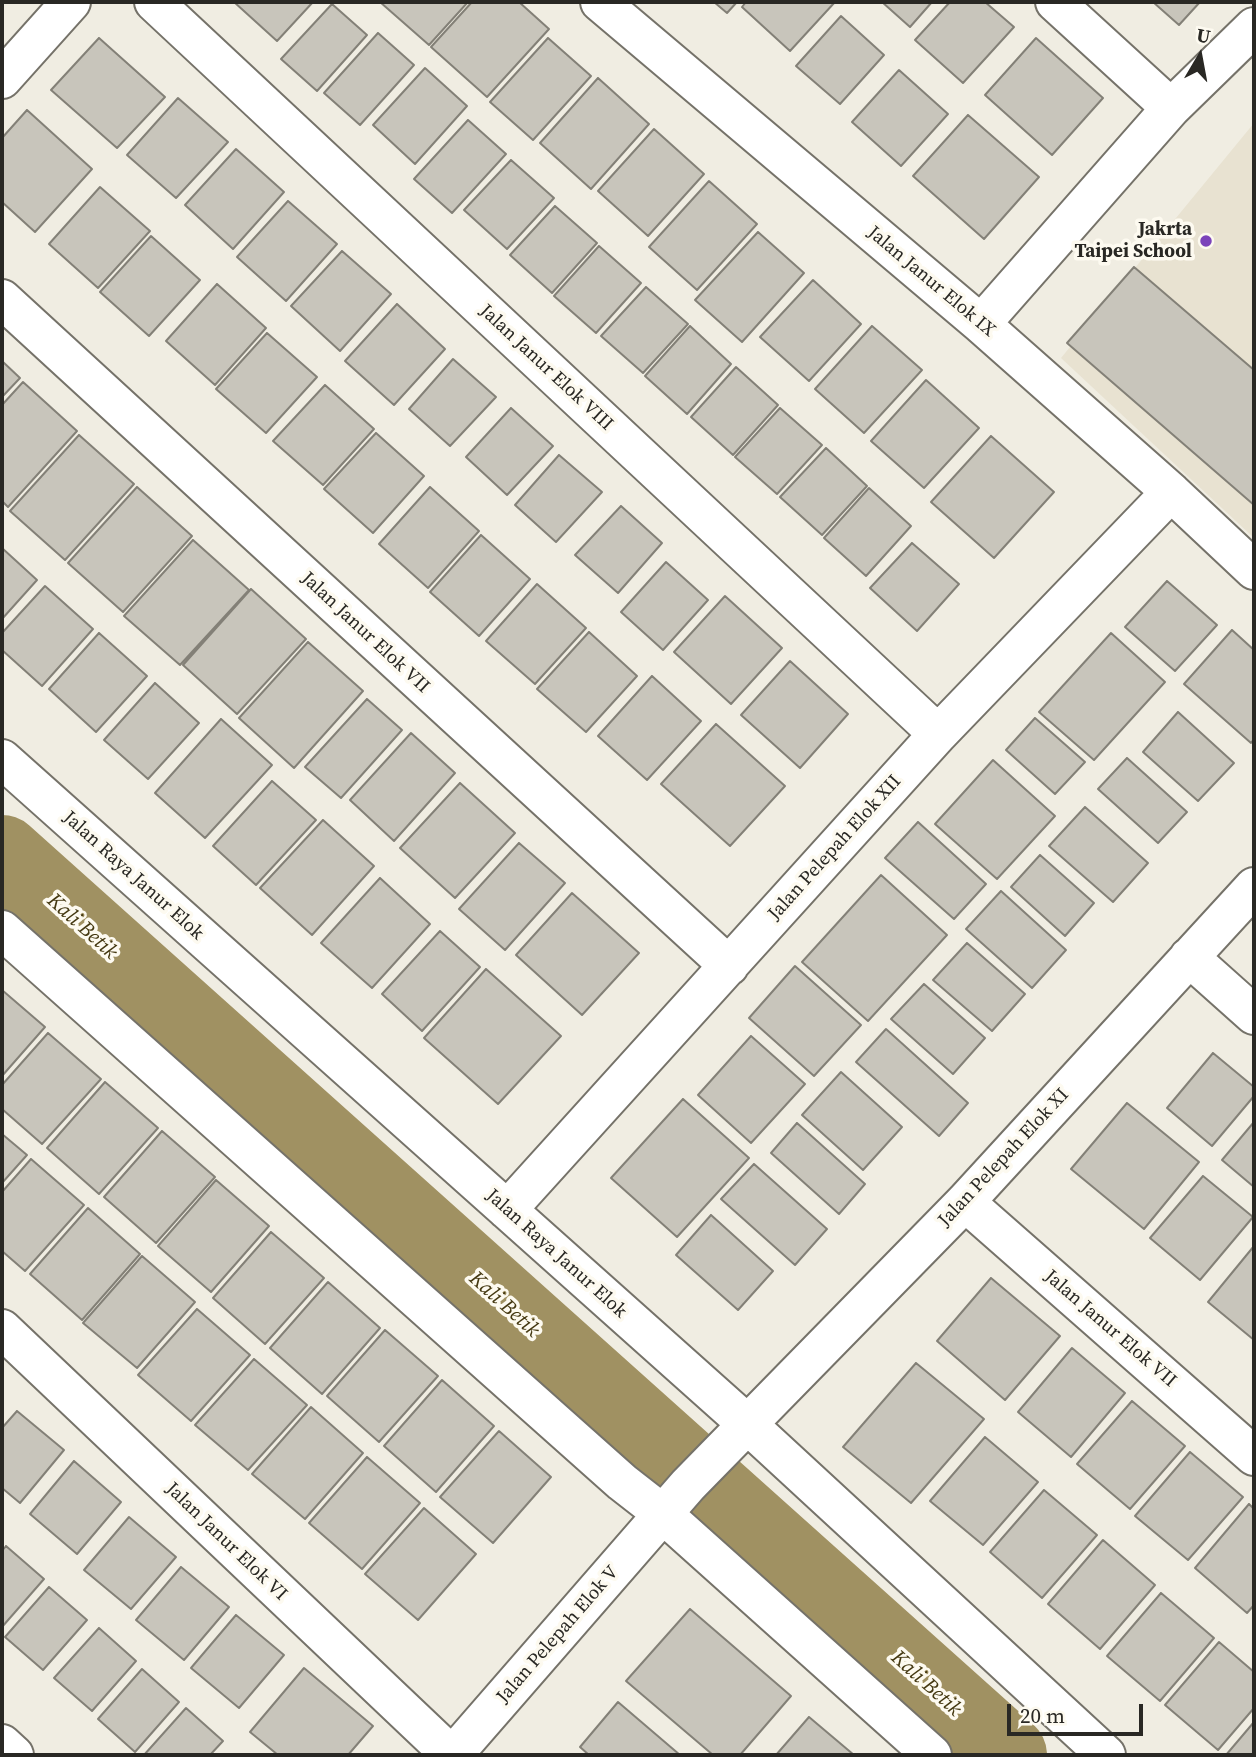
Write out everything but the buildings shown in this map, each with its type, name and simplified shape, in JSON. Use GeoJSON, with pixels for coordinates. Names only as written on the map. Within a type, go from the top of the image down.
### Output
{"type":"FeatureCollection","features":[{"type":"Feature","properties":{"kind":"street"},"geometry":{"type":"LineString","coordinates":[[2,79],[71,2]]}},
{"type":"Feature","properties":{"kind":"street","name":"Jalan Janur Elok VIII"},"geometry":{"type":"LineString","coordinates":[[154,2],[938,734]]}},
{"type":"Feature","properties":{"kind":"street","name":"Jalan Janur Elok IX"},"geometry":{"type":"LineString","coordinates":[[600,2],[981,324],[1171,492],[1254,570]]}},
{"type":"Feature","properties":{"kind":"street"},"geometry":{"type":"LineString","coordinates":[[1055,2],[1171,108]]}},
{"type":"Feature","properties":{"kind":"street"},"geometry":{"type":"LineString","coordinates":[[981,324],[1171,108],[1254,27]]}},
{"type":"Feature","properties":{"kind":"street","name":"Jalan Janur Elok VII"},"geometry":{"type":"LineString","coordinates":[[2,299],[729,966]]}},
{"type":"Feature","properties":{"kind":"street","name":"Jalan Pelepah Elok XII"},"geometry":{"type":"LineString","coordinates":[[507,1210],[938,734],[1171,492]]}},
{"type":"Feature","properties":{"kind":"street","name":"Jalan Raya Janur Elok"},"geometry":{"type":"LineString","coordinates":[[2,759],[507,1210],[740,1429],[1106,1755]]}},
{"type":"Feature","properties":{"kind":"street","name":"Jalan Pelepah Elok XI"},"geometry":{"type":"LineString","coordinates":[[688,1485],[965,1202],[1254,887]]}},
{"type":"Feature","properties":{"kind":"street"},"geometry":{"type":"LineString","coordinates":[[2,930],[932,1755]]}},
{"type":"Feature","properties":{"kind":"street"},"geometry":{"type":"LineString","coordinates":[[1189,957],[1254,1015]]}},
{"type":"Feature","properties":{"kind":"street","name":"Jalan Janur Elok VII"},"geometry":{"type":"LineString","coordinates":[[965,1202],[1254,1456]]}},
{"type":"Feature","properties":{"kind":"street","name":"Jalan Janur Elok VI"},"geometry":{"type":"LineString","coordinates":[[2,1329],[452,1755]]}},
{"type":"Feature","properties":{"kind":"street","name":"Jalan Pelepah Elok V"},"geometry":{"type":"LineString","coordinates":[[452,1755],[688,1485]]}},
{"type":"Feature","properties":{"kind":"street"},"geometry":{"type":"LineString","coordinates":[[2,1744],[14,1755]]}},
{"type":"Feature","properties":{"kind":"shaded area","name":"Jakrta Taipei School"},"geometry":{"type":"Polygon","coordinates":[[[1254,123],[1254,538],[1061,358],[1254,123]]]}},
{"type":"Feature","properties":{"kind":"waterway","name":"Kali Betik"},"geometry":{"type":"LineString","coordinates":[[2,856],[1006,1755]]}},
{"type":"Feature","properties":{"kind":"place","name":"Jakrta Taipei School"},"geometry":{"type":"Point","coordinates":[1206,241]}}]}
